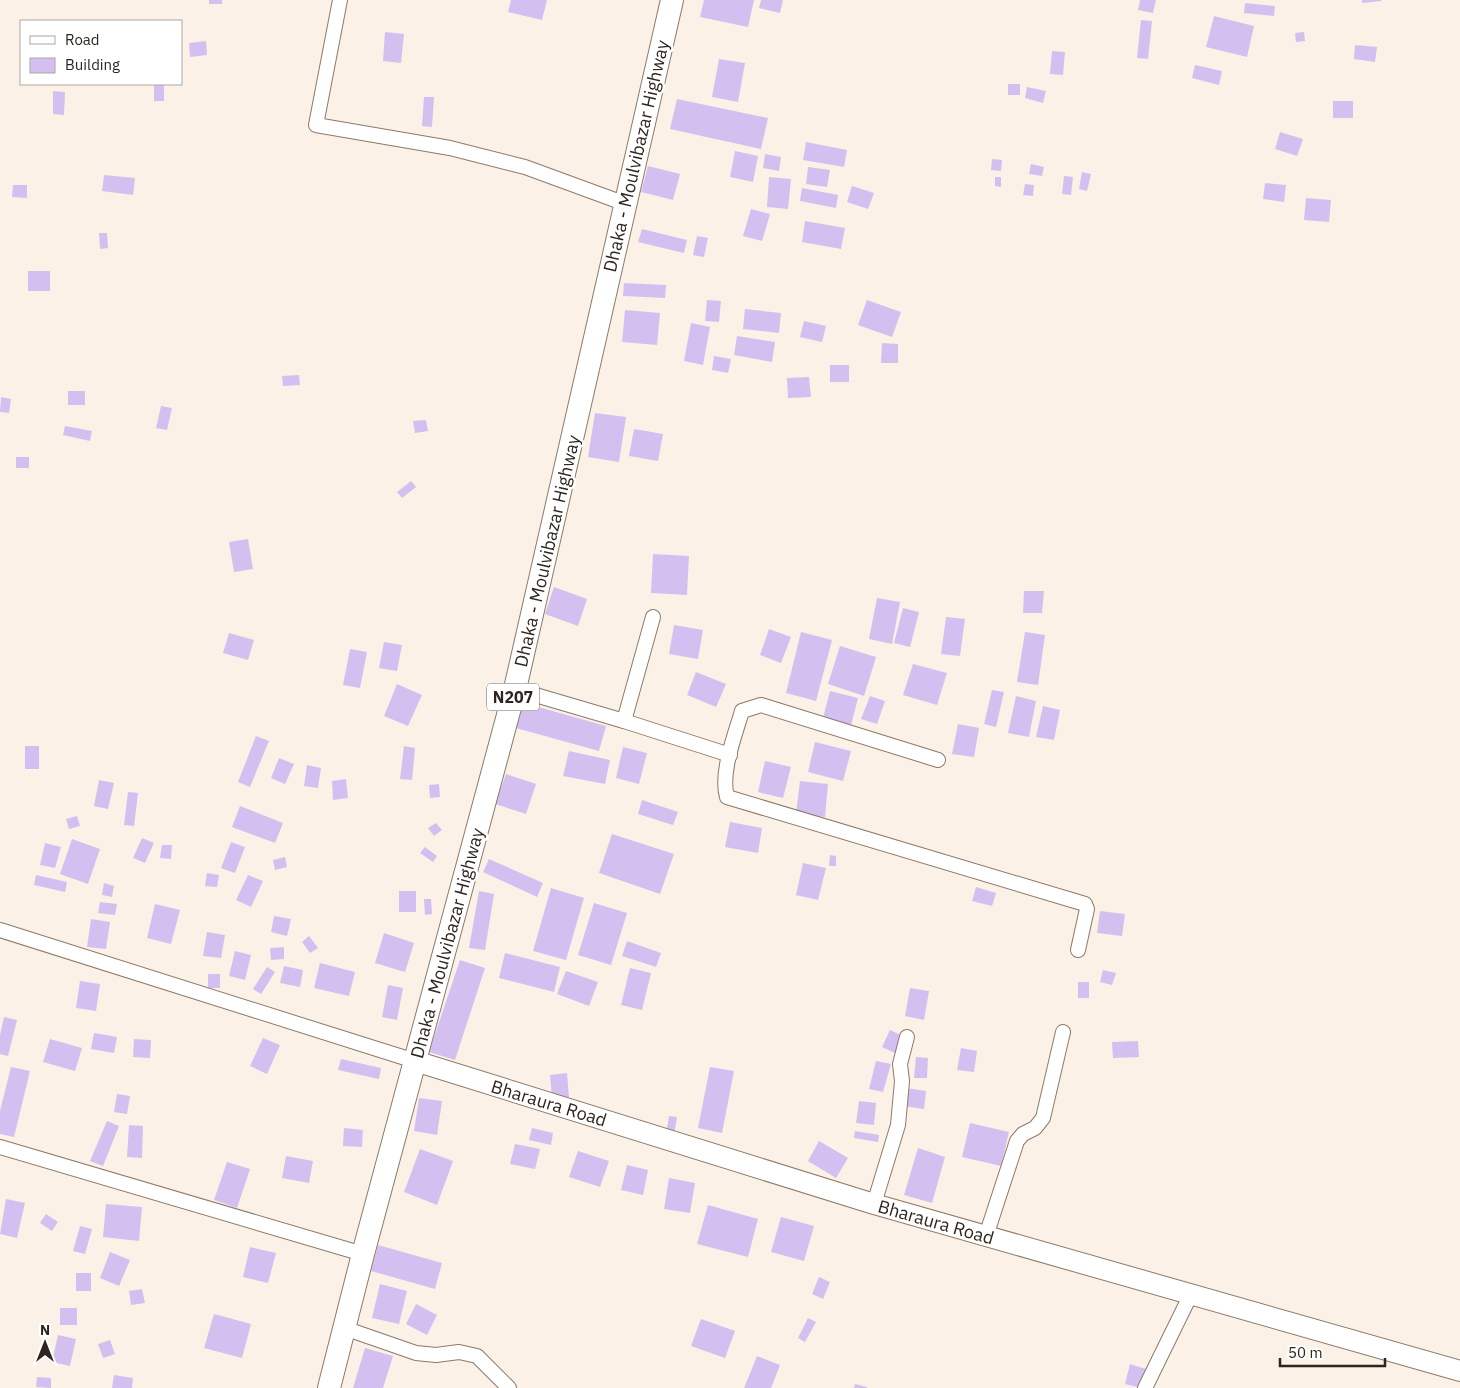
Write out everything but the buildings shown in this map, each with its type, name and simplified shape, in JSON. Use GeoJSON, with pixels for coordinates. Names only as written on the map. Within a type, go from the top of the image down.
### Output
{"type":"FeatureCollection","features":[{"type":"Feature","properties":{"kind":"highway","name":"Dhaka - Moulvibazar Highway"},"geometry":{"type":"LineString","coordinates":[[329,1388],[363,1254],[515,690],[672,0]]}},
{"type":"Feature","properties":{"kind":"main road","name":"Bharaura Road"},"geometry":{"type":"LineString","coordinates":[[415,1061],[874,1204],[1460,1371]]}},
{"type":"Feature","properties":{"kind":"street"},"geometry":{"type":"LineString","coordinates":[[340,0],[316,124],[450,148],[525,167],[626,204]]}},
{"type":"Feature","properties":{"kind":"street"},"geometry":{"type":"LineString","coordinates":[[624,721],[653,617]]}},
{"type":"Feature","properties":{"kind":"street"},"geometry":{"type":"LineString","coordinates":[[515,690],[730,754]]}},
{"type":"Feature","properties":{"kind":"street"},"geometry":{"type":"LineString","coordinates":[[938,760],[761,705],[742,711],[730,754],[724,787],[727,797],[1084,904],[1087,909],[1078,950]]}},
{"type":"Feature","properties":{"kind":"street"},"geometry":{"type":"LineString","coordinates":[[0,930],[415,1061]]}},
{"type":"Feature","properties":{"kind":"street"},"geometry":{"type":"LineString","coordinates":[[986,1236],[1017,1142],[1022,1134],[1035,1128],[1043,1118],[1063,1032]]}},
{"type":"Feature","properties":{"kind":"street"},"geometry":{"type":"LineString","coordinates":[[874,1204],[898,1125],[902,1081],[900,1064],[907,1037]]}},
{"type":"Feature","properties":{"kind":"street"},"geometry":{"type":"LineString","coordinates":[[0,1147],[363,1254]]}},
{"type":"Feature","properties":{"kind":"street"},"geometry":{"type":"LineString","coordinates":[[1145,1388],[1190,1294]]}},
{"type":"Feature","properties":{"kind":"street"},"geometry":{"type":"LineString","coordinates":[[344,1328],[416,1353],[436,1355],[459,1352],[477,1356],[509,1388]]}}]}
